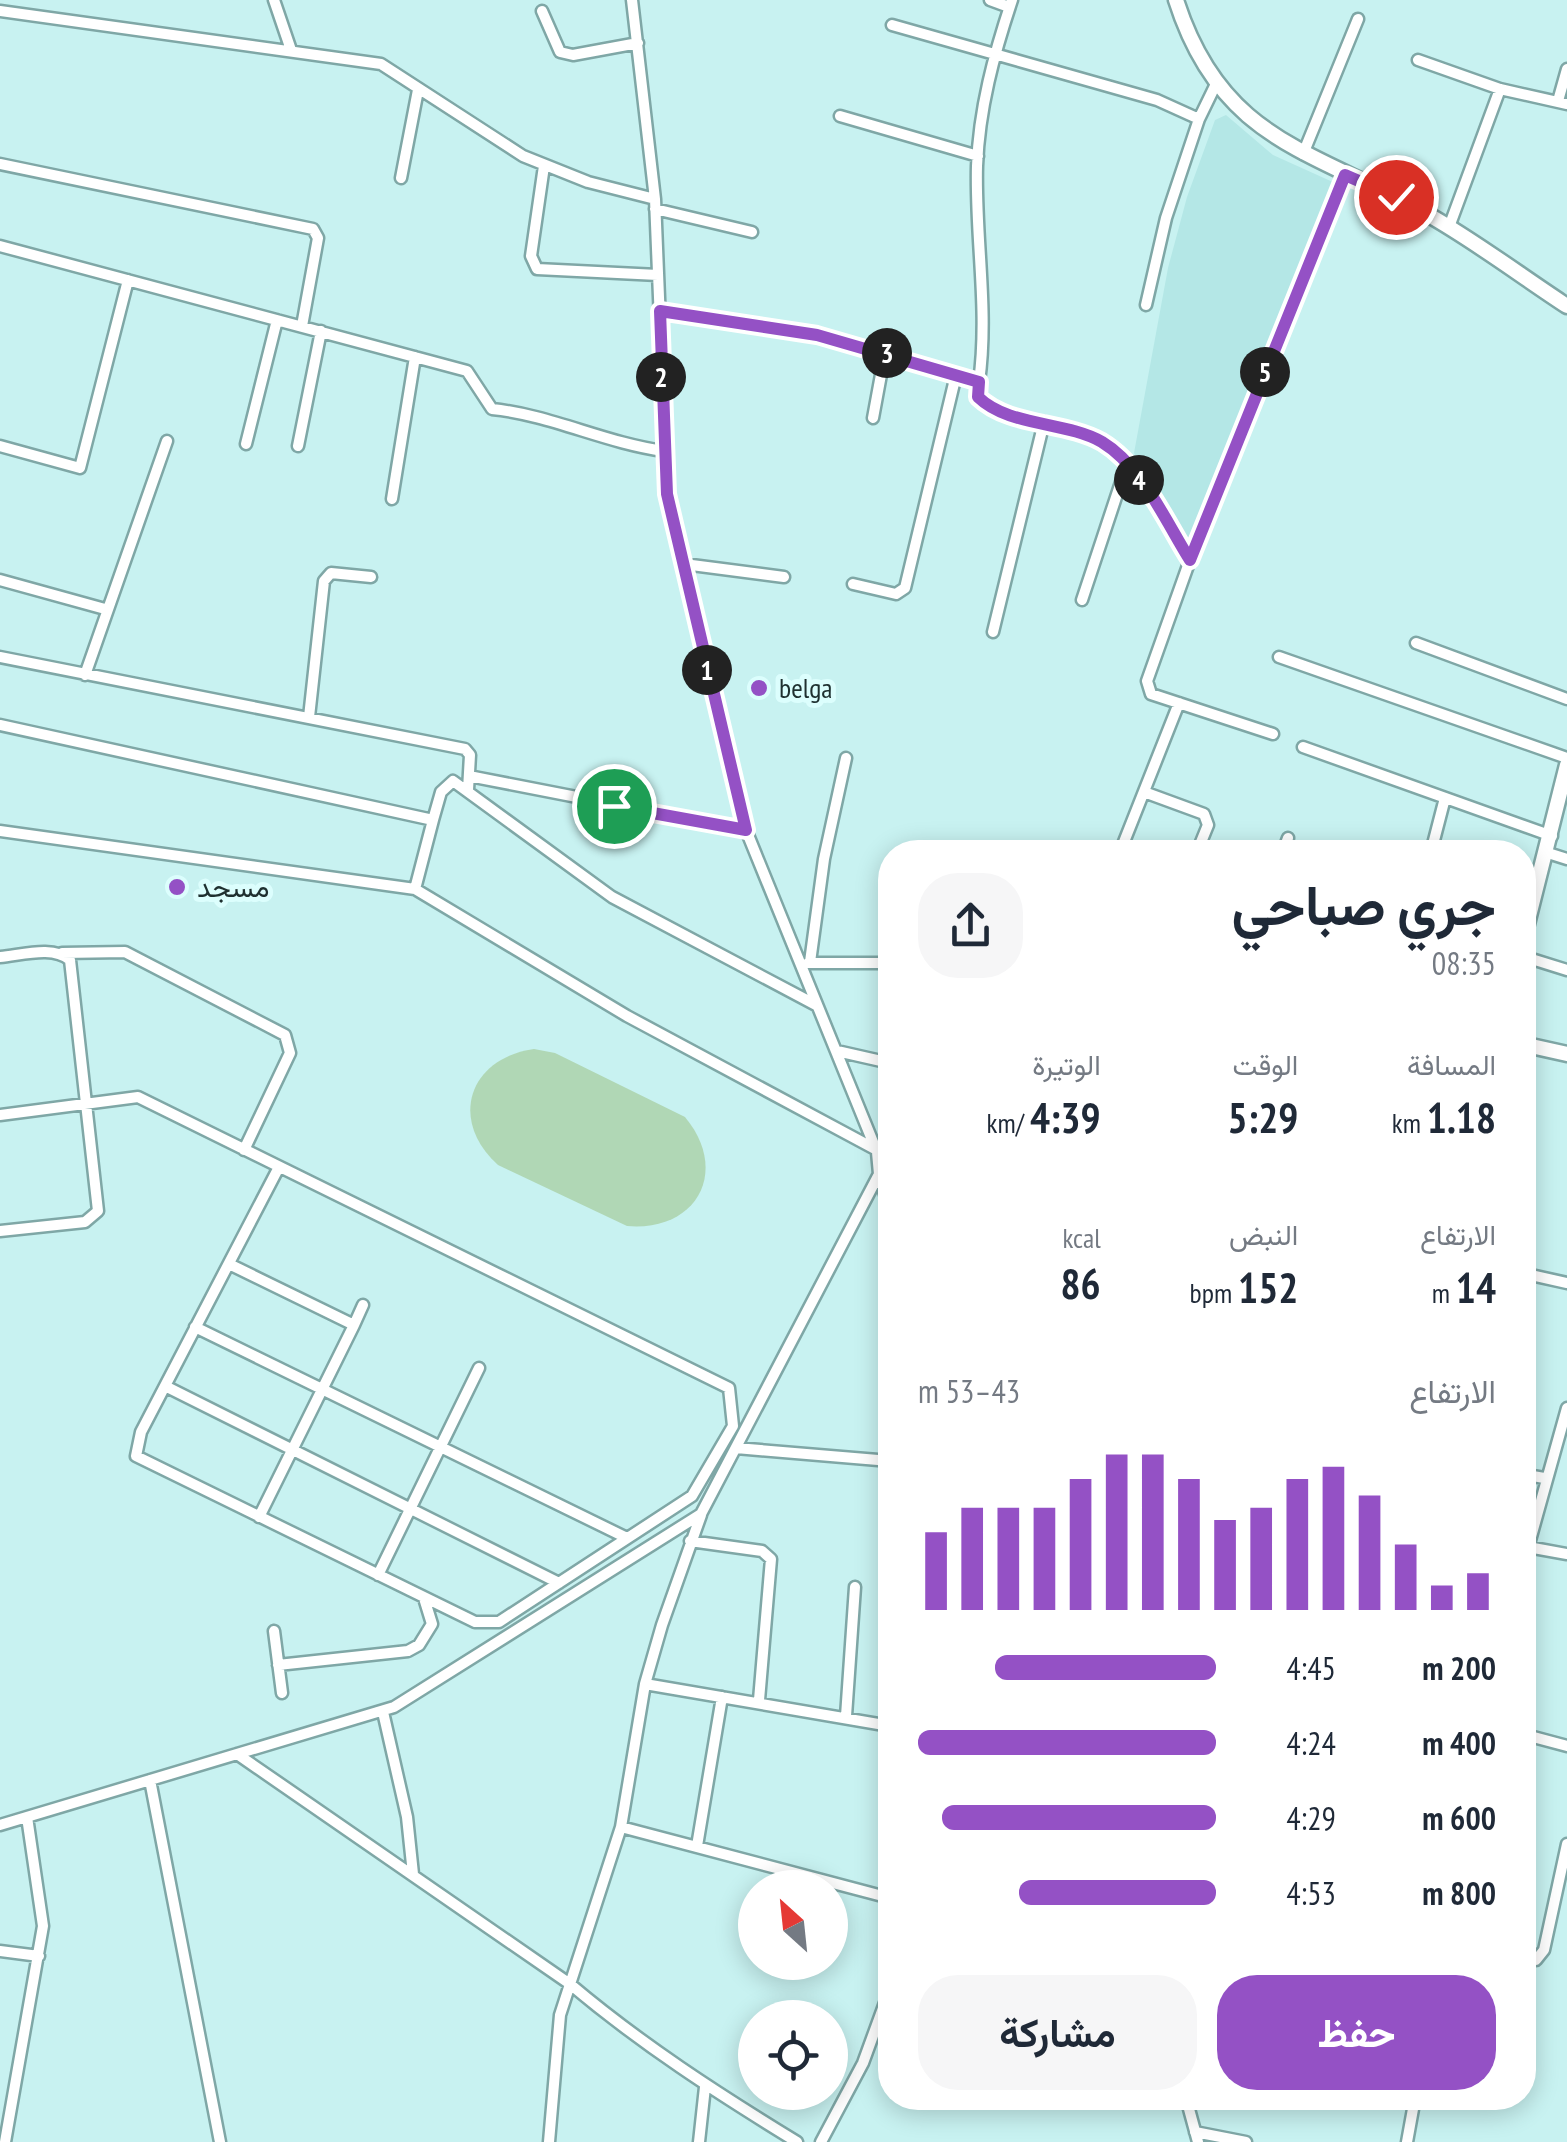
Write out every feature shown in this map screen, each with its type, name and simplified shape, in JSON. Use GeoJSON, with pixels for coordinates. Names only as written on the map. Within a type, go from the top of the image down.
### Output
{"type":"FeatureCollection","features":[{"type":"Feature","properties":{"kind":"street"},"geometry":{"type":"LineString","coordinates":[[274,0],[290,50]]}},
{"type":"Feature","properties":{"kind":"street"},"geometry":{"type":"LineString","coordinates":[[549,2142],[555,2050],[570,1984],[621,1827],[646,1684],[690,1541],[878,1174],[877,1152],[817,1006],[806,963],[746,830],[667,494],[655,204],[632,0]]}},
{"type":"Feature","properties":{"kind":"street"},"geometry":{"type":"LineString","coordinates":[[990,0],[1010,4],[996,55],[978,156],[984,330],[978,397],[985,404],[1103,442],[1127,464],[1190,560]]}},
{"type":"Feature","properties":{"kind":"street"},"geometry":{"type":"LineString","coordinates":[[1176,0],[1216,84],[1261,128],[1303,154],[1449,227],[1567,306]]}},
{"type":"Feature","properties":{"kind":"street"},"geometry":{"type":"LineString","coordinates":[[0,11],[380,64],[544,166],[752,232]]}},
{"type":"Feature","properties":{"kind":"street"},"geometry":{"type":"LineString","coordinates":[[542,11],[560,52],[573,55],[638,43]]}},
{"type":"Feature","properties":{"kind":"street"},"geometry":{"type":"LineString","coordinates":[[1303,154],[1358,18]]}},
{"type":"Feature","properties":{"kind":"street"},"geometry":{"type":"LineString","coordinates":[[892,25],[1157,100],[1200,119]]}},
{"type":"Feature","properties":{"kind":"street"},"geometry":{"type":"LineString","coordinates":[[1418,60],[1500,89],[1562,102],[1567,69]]}},
{"type":"Feature","properties":{"kind":"street"},"geometry":{"type":"LineString","coordinates":[[1146,304],[1166,218],[1216,84]]}},
{"type":"Feature","properties":{"kind":"street"},"geometry":{"type":"LineString","coordinates":[[1449,227],[1500,89]]}},
{"type":"Feature","properties":{"kind":"street"},"geometry":{"type":"LineString","coordinates":[[401,178],[418,90]]}},
{"type":"Feature","properties":{"kind":"street"},"geometry":{"type":"LineString","coordinates":[[840,116],[978,156]]}},
{"type":"Feature","properties":{"kind":"street"},"geometry":{"type":"LineString","coordinates":[[0,164],[313,229],[318,238],[302,326]]}},
{"type":"Feature","properties":{"kind":"street"},"geometry":{"type":"LineString","coordinates":[[544,166],[530,256],[537,269],[658,275]]}},
{"type":"Feature","properties":{"kind":"street"},"geometry":{"type":"LineString","coordinates":[[1273,734],[1151,694],[1147,681],[1190,560],[1345,175]]}},
{"type":"Feature","properties":{"kind":"street"},"geometry":{"type":"LineString","coordinates":[[0,246],[472,373],[492,409],[541,418],[628,446],[664,452]]}},
{"type":"Feature","properties":{"kind":"street"},"geometry":{"type":"LineString","coordinates":[[0,446],[80,468],[128,280]]}},
{"type":"Feature","properties":{"kind":"street"},"geometry":{"type":"LineString","coordinates":[[660,311],[763,324],[884,353],[979,382]]}},
{"type":"Feature","properties":{"kind":"street"},"geometry":{"type":"LineString","coordinates":[[246,444],[277,320]]}},
{"type":"Feature","properties":{"kind":"street"},"geometry":{"type":"LineString","coordinates":[[298,446],[321,331]]}},
{"type":"Feature","properties":{"kind":"street"},"geometry":{"type":"LineString","coordinates":[[873,418],[884,353]]}},
{"type":"Feature","properties":{"kind":"street"},"geometry":{"type":"LineString","coordinates":[[392,499],[415,357]]}},
{"type":"Feature","properties":{"kind":"street"},"geometry":{"type":"LineString","coordinates":[[853,584],[896,594],[904,588],[956,375]]}},
{"type":"Feature","properties":{"kind":"street"},"geometry":{"type":"LineString","coordinates":[[993,632],[1044,422]]}},
{"type":"Feature","properties":{"kind":"street"},"geometry":{"type":"LineString","coordinates":[[85,675],[167,441]]}},
{"type":"Feature","properties":{"kind":"street"},"geometry":{"type":"LineString","coordinates":[[1082,600],[1127,464]]}},
{"type":"Feature","properties":{"kind":"street"},"geometry":{"type":"LineString","coordinates":[[684,564],[784,577]]}},
{"type":"Feature","properties":{"kind":"street"},"geometry":{"type":"LineString","coordinates":[[308,717],[324,581],[331,573],[371,577]]}},
{"type":"Feature","properties":{"kind":"street"},"geometry":{"type":"LineString","coordinates":[[0,580],[105,609]]}},
{"type":"Feature","properties":{"kind":"street"},"geometry":{"type":"LineString","coordinates":[[1416,644],[1567,699]]}},
{"type":"Feature","properties":{"kind":"street"},"geometry":{"type":"LineString","coordinates":[[0,656],[465,749],[470,754],[468,790]]}},
{"type":"Feature","properties":{"kind":"street"},"geometry":{"type":"LineString","coordinates":[[1279,657],[1567,761],[1536,895]]}},
{"type":"Feature","properties":{"kind":"street"},"geometry":{"type":"LineString","coordinates":[[1125,840],[1179,704]]}},
{"type":"Feature","properties":{"kind":"street"},"geometry":{"type":"LineString","coordinates":[[0,725],[433,820]]}},
{"type":"Feature","properties":{"kind":"street"},"geometry":{"type":"LineString","coordinates":[[1303,747],[1552,836]]}},
{"type":"Feature","properties":{"kind":"street"},"geometry":{"type":"LineString","coordinates":[[806,963],[846,758]]}},
{"type":"Feature","properties":{"kind":"street"},"geometry":{"type":"LineString","coordinates":[[469,776],[746,830]]}},
{"type":"Feature","properties":{"kind":"street"},"geometry":{"type":"LineString","coordinates":[[415,889],[433,820],[445,786],[453,781],[612,897],[817,1006]]}},
{"type":"Feature","properties":{"kind":"street"},"geometry":{"type":"LineString","coordinates":[[1144,792],[1204,814],[1208,825],[1202,840]]}},
{"type":"Feature","properties":{"kind":"street"},"geometry":{"type":"LineString","coordinates":[[1434,840],[1444,798]]}},
{"type":"Feature","properties":{"kind":"street"},"geometry":{"type":"LineString","coordinates":[[0,831],[415,889],[627,1016],[877,1152]]}},
{"type":"Feature","properties":{"kind":"street"},"geometry":{"type":"LineString","coordinates":[[1548,853],[1567,859]]}},
{"type":"Feature","properties":{"kind":"street"},"geometry":{"type":"LineString","coordinates":[[0,957],[125,952],[285,1036],[290,1053],[244,1150]]}},
{"type":"Feature","properties":{"kind":"street"},"geometry":{"type":"LineString","coordinates":[[0,1231],[84,1222],[98,1211],[72,970],[70,960],[62,953]]}},
{"type":"Feature","properties":{"kind":"street"},"geometry":{"type":"LineString","coordinates":[[1536,960],[1567,970]]}},
{"type":"Feature","properties":{"kind":"street"},"geometry":{"type":"LineString","coordinates":[[806,963],[878,963]]}},
{"type":"Feature","properties":{"kind":"street"},"geometry":{"type":"LineString","coordinates":[[1536,1047],[1567,1054]]}},
{"type":"Feature","properties":{"kind":"street"},"geometry":{"type":"LineString","coordinates":[[837,1051],[878,1061]]}},
{"type":"Feature","properties":{"kind":"street"},"geometry":{"type":"LineString","coordinates":[[0,1115],[138,1097],[244,1150],[279,1166],[730,1388],[733,1426],[692,1496],[499,1622],[475,1622],[136,1456],[141,1432],[279,1166]]}},
{"type":"Feature","properties":{"kind":"street"},"geometry":{"type":"LineString","coordinates":[[229,1264],[354,1325]]}},
{"type":"Feature","properties":{"kind":"street"},"geometry":{"type":"LineString","coordinates":[[1536,1276],[1567,1284]]}},
{"type":"Feature","properties":{"kind":"street"},"geometry":{"type":"LineString","coordinates":[[259,1517],[363,1305]]}},
{"type":"Feature","properties":{"kind":"street"},"geometry":{"type":"LineString","coordinates":[[196,1328],[627,1538]]}},
{"type":"Feature","properties":{"kind":"street"},"geometry":{"type":"LineString","coordinates":[[378,1575],[479,1368]]}},
{"type":"Feature","properties":{"kind":"street"},"geometry":{"type":"LineString","coordinates":[[165,1386],[558,1583]]}},
{"type":"Feature","properties":{"kind":"street"},"geometry":{"type":"LineString","coordinates":[[1536,1512],[1567,1408]]}},
{"type":"Feature","properties":{"kind":"street"},"geometry":{"type":"LineString","coordinates":[[736,1448],[878,1461]]}},
{"type":"Feature","properties":{"kind":"street"},"geometry":{"type":"LineString","coordinates":[[1536,1477],[1544,1478]]}},
{"type":"Feature","properties":{"kind":"street"},"geometry":{"type":"LineString","coordinates":[[0,1825],[384,1712],[437,1684],[701,1514]]}},
{"type":"Feature","properties":{"kind":"street"},"geometry":{"type":"LineString","coordinates":[[690,1541],[762,1551],[771,1560],[759,1700]]}},
{"type":"Feature","properties":{"kind":"street"},"geometry":{"type":"LineString","coordinates":[[1536,1548],[1567,1554]]}},
{"type":"Feature","properties":{"kind":"street"},"geometry":{"type":"LineString","coordinates":[[846,1716],[855,1586]]}},
{"type":"Feature","properties":{"kind":"street"},"geometry":{"type":"LineString","coordinates":[[424,1598],[432,1624]]}},
{"type":"Feature","properties":{"kind":"street"},"geometry":{"type":"LineString","coordinates":[[278,1665],[408,1651],[420,1645],[432,1624],[461,1616]]}},
{"type":"Feature","properties":{"kind":"street"},"geometry":{"type":"LineString","coordinates":[[274,1630],[282,1693]]}},
{"type":"Feature","properties":{"kind":"street"},"geometry":{"type":"LineString","coordinates":[[646,1684],[759,1700],[878,1723]]}},
{"type":"Feature","properties":{"kind":"street"},"geometry":{"type":"LineString","coordinates":[[697,1846],[722,1696]]}},
{"type":"Feature","properties":{"kind":"street"},"geometry":{"type":"LineString","coordinates":[[384,1712],[407,1817],[413,1874]]}},
{"type":"Feature","properties":{"kind":"street"},"geometry":{"type":"LineString","coordinates":[[1536,1738],[1567,1746]]}},
{"type":"Feature","properties":{"kind":"street"},"geometry":{"type":"LineString","coordinates":[[236,1754],[570,1984],[705,2087],[797,2142]]}},
{"type":"Feature","properties":{"kind":"street"},"geometry":{"type":"LineString","coordinates":[[150,1780],[220,2142]]}},
{"type":"Feature","properties":{"kind":"street"},"geometry":{"type":"LineString","coordinates":[[5,2142],[43,1926],[28,1817]]}},
{"type":"Feature","properties":{"kind":"street"},"geometry":{"type":"LineString","coordinates":[[621,1827],[878,1895]]}},
{"type":"Feature","properties":{"kind":"street"},"geometry":{"type":"LineString","coordinates":[[1536,1960],[1544,1950],[1567,1844]]}},
{"type":"Feature","properties":{"kind":"street"},"geometry":{"type":"LineString","coordinates":[[0,1951],[38,1956]]}},
{"type":"Feature","properties":{"kind":"street"},"geometry":{"type":"LineString","coordinates":[[821,2142],[863,2063],[878,2021]]}},
{"type":"Feature","properties":{"kind":"street"},"geometry":{"type":"LineString","coordinates":[[698,2142],[705,2087]]}},
{"type":"Feature","properties":{"kind":"street"},"geometry":{"type":"LineString","coordinates":[[1191,2110],[1196,2137],[1246,2142]]}},
{"type":"Feature","properties":{"kind":"street"},"geometry":{"type":"LineString","coordinates":[[1407,2142],[1413,2110]]}},
{"type":"Feature","properties":{"kind":"shaded area"},"geometry":{"type":"Polygon","coordinates":[[[1226,115],[1273,155],[1335,183],[1335,188],[1189,541],[1134,453],[1168,268],[1187,197],[1215,120],[1226,115]]]}},
{"type":"Feature","properties":{"kind":"green space"},"geometry":{"type":"Polygon","coordinates":[[[534,1049],[555,1053],[685,1117],[705,1158],[705,1177],[688,1208],[672,1219],[627,1226],[498,1165],[473,1129],[473,1094],[494,1065],[534,1049]]]}},
{"type":"Feature","properties":{"kind":"place","name":"belga"},"geometry":{"type":"Point","coordinates":[759,688]}},
{"type":"Feature","properties":{"kind":"place","name":"مسجد"},"geometry":{"type":"Point","coordinates":[177,887]}},
{"type":"Feature","properties":{"kind":"route"},"geometry":{"type":"LineString","coordinates":[[614,806],[746,830],[667,494],[660,311],[817,335],[979,382],[978,397],[994,409],[1081,433],[1103,442],[1122,458],[1190,560],[1345,175],[1396,197]]}}]}
